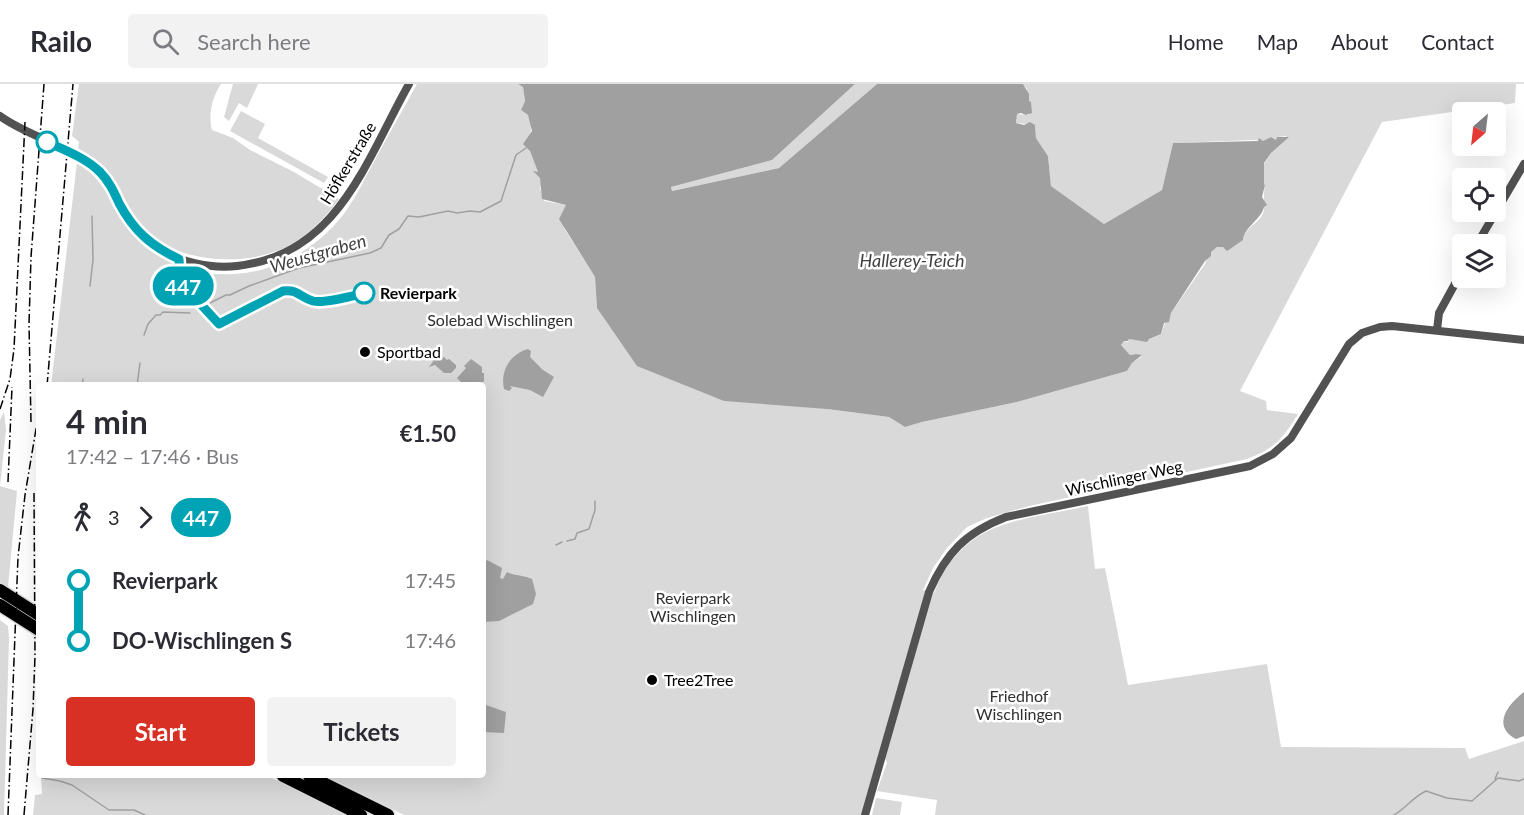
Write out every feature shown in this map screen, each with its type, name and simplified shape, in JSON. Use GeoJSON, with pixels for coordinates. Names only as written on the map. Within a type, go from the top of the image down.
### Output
{"type":"FeatureCollection","features":[{"type":"Feature","properties":{"kind":"highway"},"geometry":{"type":"LineString","coordinates":[[0,590],[36,613]]}},
{"type":"Feature","properties":{"kind":"highway"},"geometry":{"type":"LineString","coordinates":[[0,604],[36,628]]}},
{"type":"Feature","properties":{"kind":"highway"},"geometry":{"type":"LineString","coordinates":[[287,778],[361,815]]}},
{"type":"Feature","properties":{"kind":"highway"},"geometry":{"type":"LineString","coordinates":[[313,778],[388,815]]}},
{"type":"Feature","properties":{"kind":"street","name":"Höfkerstraße"},"geometry":{"type":"LineString","coordinates":[[0,116],[16,127],[95,167],[108,182],[131,224],[155,247],[179,259],[196,263],[235,266],[261,262],[288,251],[312,236],[331,219],[356,183],[409,84]]}},
{"type":"Feature","properties":{"kind":"street"},"geometry":{"type":"LineString","coordinates":[[1484,234],[1524,164]]}},
{"type":"Feature","properties":{"kind":"street"},"geometry":{"type":"LineString","coordinates":[[1437,330],[1438,313],[1452,288]]}},
{"type":"Feature","properties":{"kind":"street","name":"Wischlinger Weg"},"geometry":{"type":"LineString","coordinates":[[865,815],[929,592],[939,569],[967,536],[1006,517],[1250,466],[1262,461],[1281,449],[1291,438],[1338,360],[1349,344],[1362,333],[1392,326],[1524,340]]}},
{"type":"Feature","properties":{"kind":"green space"},"geometry":{"type":"Polygon","coordinates":[[[79,84],[221,84],[212,106],[210,118],[212,130],[233,138],[250,150],[294,172],[339,199],[327,215],[296,242],[261,256],[243,259],[207,258],[172,248],[157,240],[140,226],[107,171],[78,149],[79,142],[72,136],[79,84]]]}},
{"type":"Feature","properties":{"kind":"green space"},"geometry":{"type":"Polygon","coordinates":[[[233,84],[258,84],[247,108],[239,103],[229,121],[224,117],[233,84]]]}},
{"type":"Feature","properties":{"kind":"green space","name":"Revierpark Wischlingen"},"geometry":{"type":"Polygon","coordinates":[[[417,84],[518,84],[523,87],[525,101],[521,110],[528,115],[531,122],[530,151],[542,182],[540,188],[544,201],[566,205],[564,228],[595,277],[597,308],[827,409],[889,417],[905,427],[1017,402],[1127,371],[1132,363],[1142,356],[1130,355],[1121,345],[1124,341],[1128,342],[1129,339],[1144,341],[1161,334],[1165,323],[1169,321],[1171,313],[1205,264],[1210,252],[1217,247],[1234,245],[1243,240],[1246,232],[1263,214],[1264,164],[1286,136],[1278,137],[1276,140],[1271,137],[1264,141],[1173,143],[1162,190],[1104,224],[1051,186],[1048,156],[1036,138],[1035,125],[1016,123],[1017,114],[1029,115],[1027,89],[1023,84],[1516,84],[1515,103],[1452,102],[1452,112],[1382,122],[1240,391],[1266,401],[1267,410],[1298,414],[1277,442],[1265,451],[1247,459],[1029,506],[987,518],[967,527],[947,548],[933,568],[923,590],[934,593],[946,569],[961,550],[996,527],[1088,506],[1095,569],[1105,568],[1128,685],[1267,664],[1281,747],[1465,748],[1469,759],[1524,741],[1524,815],[935,815],[937,800],[877,791],[887,763],[883,753],[865,815],[404,815],[330,778],[486,778],[486,382],[51,382],[77,162],[100,183],[139,242],[171,263],[201,272],[234,274],[266,269],[281,263],[321,238],[353,201],[417,84]]]}},
{"type":"Feature","properties":{"kind":"green space"},"geometry":{"type":"Polygon","coordinates":[[[855,84],[877,84],[779,168],[672,191],[671,187],[772,160],[855,84]]]}},
{"type":"Feature","properties":{"kind":"green space"},"geometry":{"type":"Polygon","coordinates":[[[241,111],[265,124],[258,138],[328,177],[324,183],[230,131],[241,111]]]}},
{"type":"Feature","properties":{"kind":"green space"},"geometry":{"type":"Polygon","coordinates":[[[4,412],[6,430],[0,486],[0,420],[4,412]]]}},
{"type":"Feature","properties":{"kind":"green space"},"geometry":{"type":"Polygon","coordinates":[[[0,486],[17,491],[8,587],[0,582],[0,486]]]}},
{"type":"Feature","properties":{"kind":"green space"},"geometry":{"type":"Polygon","coordinates":[[[0,620],[8,626],[9,639],[4,815],[0,815],[0,620]]]}},
{"type":"Feature","properties":{"kind":"green space"},"geometry":{"type":"Polygon","coordinates":[[[41,778],[272,778],[345,815],[33,815],[35,795],[42,794],[41,778]]]}},
{"type":"Feature","properties":{"kind":"green space"},"geometry":{"type":"Polygon","coordinates":[[[876,798],[902,802],[900,815],[872,815],[876,798]]]}},
{"type":"Feature","properties":{"kind":"water","name":"Hallerey-Teich"},"geometry":{"type":"Polygon","coordinates":[[[518,84],[855,84],[772,160],[671,187],[672,191],[779,168],[877,84],[1023,84],[1029,94],[1032,113],[1017,114],[1016,123],[1024,125],[1030,122],[1035,125],[1036,138],[1048,156],[1051,186],[1104,224],[1162,190],[1173,143],[1258,141],[1259,138],[1263,141],[1271,137],[1276,140],[1277,137],[1289,137],[1271,153],[1264,163],[1265,185],[1262,197],[1267,205],[1260,216],[1246,231],[1243,240],[1227,251],[1223,247],[1217,247],[1211,252],[1211,256],[1205,261],[1171,313],[1169,322],[1164,323],[1161,334],[1147,342],[1129,339],[1124,341],[1121,345],[1130,355],[1142,355],[1132,363],[1127,371],[1017,402],[905,427],[889,417],[827,409],[724,401],[637,366],[597,308],[595,277],[559,219],[566,205],[542,199],[540,178],[533,171],[538,172],[530,151],[523,144],[532,131],[528,115],[521,110],[525,101],[523,87],[518,84]]]}},
{"type":"Feature","properties":{"kind":"water"},"geometry":{"type":"Polygon","coordinates":[[[528,349],[531,351],[530,357],[554,377],[543,397],[530,390],[510,386],[512,388],[509,391],[504,389],[505,370],[511,359],[528,349]]]}},
{"type":"Feature","properties":{"kind":"water"},"geometry":{"type":"Polygon","coordinates":[[[437,356],[441,359],[444,357],[449,359],[456,365],[456,368],[451,373],[444,373],[435,365],[429,367],[437,356]]]}},
{"type":"Feature","properties":{"kind":"water"},"geometry":{"type":"Polygon","coordinates":[[[471,359],[482,367],[484,381],[461,382],[457,378],[466,368],[464,366],[471,359]]]}},
{"type":"Feature","properties":{"kind":"water"},"geometry":{"type":"Polygon","coordinates":[[[486,561],[502,568],[500,578],[503,579],[507,572],[532,579],[536,594],[533,604],[499,621],[486,622],[486,561]]]}},
{"type":"Feature","properties":{"kind":"water"},"geometry":{"type":"Polygon","coordinates":[[[1524,692],[1524,736],[1516,739],[1504,728],[1503,722],[1512,703],[1524,692]]]}},
{"type":"Feature","properties":{"kind":"water"},"geometry":{"type":"Polygon","coordinates":[[[486,705],[506,712],[504,733],[486,732],[486,705]]]}},
{"type":"Feature","properties":{"kind":"waterway","name":"Weustgraben"},"geometry":{"type":"LineString","coordinates":[[210,303],[299,268],[370,253],[381,248],[389,235],[399,229],[408,216],[419,217],[448,211],[480,212],[501,201],[516,155],[526,148]]}},
{"type":"Feature","properties":{"kind":"waterway"},"geometry":{"type":"LineString","coordinates":[[90,286],[93,260],[92,216]]}},
{"type":"Feature","properties":{"kind":"waterway","name":"Weustgraben"},"geometry":{"type":"LineString","coordinates":[[144,335],[148,324],[156,315],[163,312],[190,313]]}},
{"type":"Feature","properties":{"kind":"waterway"},"geometry":{"type":"LineString","coordinates":[[138,382],[140,363]]}},
{"type":"Feature","properties":{"kind":"waterway"},"geometry":{"type":"LineString","coordinates":[[567,541],[575,539],[577,533],[589,529],[595,510],[595,501]]}},
{"type":"Feature","properties":{"kind":"waterway"},"geometry":{"type":"LineString","coordinates":[[556,545],[562,542]]}},
{"type":"Feature","properties":{"kind":"waterway"},"geometry":{"type":"LineString","coordinates":[[1495,779],[1498,772]]}},
{"type":"Feature","properties":{"kind":"waterway"},"geometry":{"type":"LineString","coordinates":[[42,778],[72,785],[109,810],[134,810],[145,815]]}},
{"type":"Feature","properties":{"kind":"waterway"},"geometry":{"type":"LineString","coordinates":[[1394,815],[1426,791],[1447,798],[1472,801],[1498,778],[1519,781],[1524,779]]}},
{"type":"Feature","properties":{"kind":"railway"},"geometry":{"type":"LineString","coordinates":[[31,422],[29,324],[31,257],[44,84]]}},
{"type":"Feature","properties":{"kind":"railway"},"geometry":{"type":"LineString","coordinates":[[47,382],[73,84]]}},
{"type":"Feature","properties":{"kind":"railway"},"geometry":{"type":"LineString","coordinates":[[0,409],[10,379],[14,349],[25,122]]}},
{"type":"Feature","properties":{"kind":"railway"},"geometry":{"type":"LineString","coordinates":[[8,482],[12,387]]}},
{"type":"Feature","properties":{"kind":"railway"},"geometry":{"type":"LineString","coordinates":[[8,815],[18,557],[36,429]]}},
{"type":"Feature","properties":{"kind":"railway"},"geometry":{"type":"LineString","coordinates":[[24,815],[35,656],[34,492]]}},
{"type":"Feature","properties":{"kind":"bus line","name":"447"},"geometry":{"type":"LineString","coordinates":[[47,142],[89,163],[100,172],[112,188],[131,224],[139,233],[155,247],[179,259],[183,285],[219,324],[283,291],[293,290],[318,302],[364,293]]}},
{"type":"Feature","properties":{"kind":"place","name":"Revierpark"},"geometry":{"type":"Point","coordinates":[364,293]}},
{"type":"Feature","properties":{"kind":"place","name":"Sportbad"},"geometry":{"type":"Point","coordinates":[365,352]}},
{"type":"Feature","properties":{"kind":"place","name":"Tree2Tree"},"geometry":{"type":"Point","coordinates":[652,680]}},
{"type":"Feature","properties":{"kind":"park label","name":"Solebad Wischlingen"},"geometry":{"type":"Point","coordinates":[500,320]}},
{"type":"Feature","properties":{"kind":"park label","name":"Friedhof Wischlingen"},"geometry":{"type":"Point","coordinates":[1019,705]}}]}
